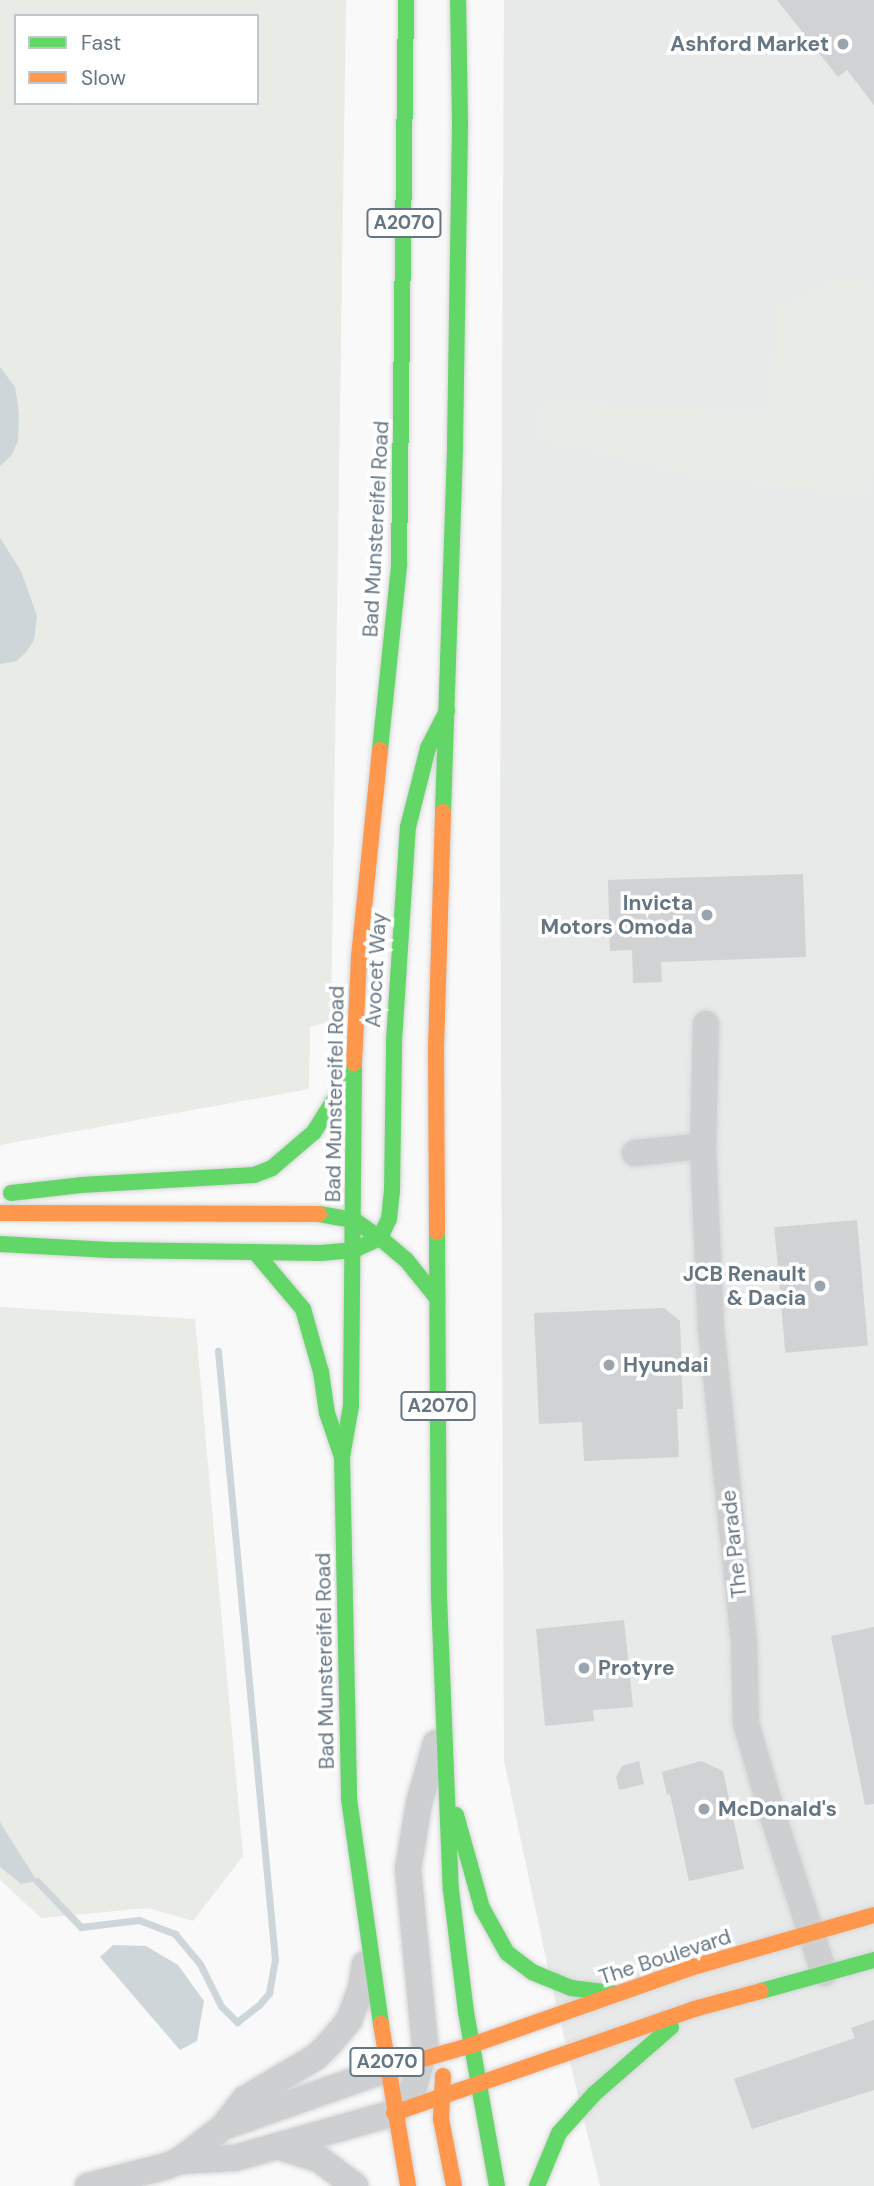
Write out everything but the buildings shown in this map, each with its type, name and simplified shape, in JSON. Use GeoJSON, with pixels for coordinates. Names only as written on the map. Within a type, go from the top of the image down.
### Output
{"type":"FeatureCollection","features":[{"type":"Feature","properties":{"kind":"main road","name":"Bad Munstereifel Road"},"geometry":{"type":"LineString","coordinates":[[406,0],[399,565],[359,957],[354,1068],[351,1405],[342,1457],[348,1788],[356,1866],[394,2113],[408,2186]]}},
{"type":"Feature","properties":{"kind":"main road","name":"A2070"},"geometry":{"type":"LineString","coordinates":[[458,0],[460,123],[456,402],[436,1049],[443,1720],[450,1878],[471,2045],[497,2186]]}},
{"type":"Feature","properties":{"kind":"main road","name":"Avocet Way"},"geometry":{"type":"LineString","coordinates":[[380,1238],[389,1219],[392,1192],[394,1028],[408,827],[428,748],[447,710]]}},
{"type":"Feature","properties":{"kind":"main road"},"geometry":{"type":"LineString","coordinates":[[0,1196],[32,1189],[254,1175],[272,1168],[314,1132],[354,1068]]}},
{"type":"Feature","properties":{"kind":"main road"},"geometry":{"type":"LineString","coordinates":[[0,1213],[326,1214],[354,1220],[380,1238],[407,1261],[437,1298]]}},
{"type":"Feature","properties":{"kind":"main road"},"geometry":{"type":"LineString","coordinates":[[0,1244],[255,1252],[354,1250],[380,1238]]}},
{"type":"Feature","properties":{"kind":"main road"},"geometry":{"type":"LineString","coordinates":[[255,1252],[303,1310],[321,1373],[327,1413],[342,1457]]}},
{"type":"Feature","properties":{"kind":"main road"},"geometry":{"type":"LineString","coordinates":[[444,1770],[482,1908],[507,1953],[532,1972],[571,1988],[617,1994]]}},
{"type":"Feature","properties":{"kind":"main road","name":"The Boulevard"},"geometry":{"type":"LineString","coordinates":[[388,2068],[471,2045],[693,1967],[874,1915]]}},
{"type":"Feature","properties":{"kind":"main road"},"geometry":{"type":"LineString","coordinates":[[394,2113],[694,2009],[874,1960]]}},
{"type":"Feature","properties":{"kind":"main road"},"geometry":{"type":"LineString","coordinates":[[537,2186],[559,2133],[594,2094],[640,2051],[694,2009]]}},
{"type":"Feature","properties":{"kind":"main road"},"geometry":{"type":"LineString","coordinates":[[454,2186],[441,2119],[443,2075],[452,2061],[471,2045]]}},
{"type":"Feature","properties":{"kind":"street","name":"The Parade"},"geometry":{"type":"LineString","coordinates":[[706,1024],[703,1146],[711,1328],[744,1641],[746,1723],[824,1973]]}},
{"type":"Feature","properties":{"kind":"street"},"geometry":{"type":"LineString","coordinates":[[635,1153],[703,1146]]}},
{"type":"Feature","properties":{"kind":"street"},"geometry":{"type":"LineString","coordinates":[[88,2186],[179,2161],[235,2158],[394,2113],[410,2093],[423,2059],[423,2007],[408,1869],[419,1803],[443,1720]]}},
{"type":"Feature","properties":{"kind":"street"},"geometry":{"type":"LineString","coordinates":[[179,2161],[223,2127],[245,2099],[316,2057],[349,2020],[361,1988],[369,1937]]}},
{"type":"Feature","properties":{"kind":"street"},"geometry":{"type":"LineString","coordinates":[[223,2127],[388,2068]]}},
{"type":"Feature","properties":{"kind":"street"},"geometry":{"type":"LineString","coordinates":[[277,2146],[319,2159],[355,2186]]}},
{"type":"Feature","properties":{"kind":"shaded area"},"geometry":{"type":"Polygon","coordinates":[[[0,0],[346,0],[331,1021],[310,1027],[309,1089],[0,1145],[0,0]]]}},
{"type":"Feature","properties":{"kind":"shaded area"},"geometry":{"type":"Polygon","coordinates":[[[504,0],[874,0],[874,2186],[600,2186],[552,1987],[504,1761],[500,834],[504,0]]]}},
{"type":"Feature","properties":{"kind":"shaded area"},"geometry":{"type":"Polygon","coordinates":[[[856,277],[874,288],[874,466],[867,496],[696,476],[535,438],[542,402],[771,413],[775,305],[790,304],[827,284],[856,277]]]}},
{"type":"Feature","properties":{"kind":"shaded area"},"geometry":{"type":"Polygon","coordinates":[[[0,367],[15,387],[19,413],[18,441],[11,456],[0,466],[0,367]]]}},
{"type":"Feature","properties":{"kind":"shaded area"},"geometry":{"type":"Polygon","coordinates":[[[0,538],[21,571],[37,616],[34,640],[27,651],[17,661],[0,664],[0,538]]]}},
{"type":"Feature","properties":{"kind":"shaded area"},"geometry":{"type":"Polygon","coordinates":[[[0,1307],[195,1319],[243,1856],[193,1921],[148,1908],[41,1918],[0,1880],[0,1867],[21,1884],[36,1880],[0,1822],[0,1307]]]}},
{"type":"Feature","properties":{"kind":"shaded area"},"geometry":{"type":"Polygon","coordinates":[[[0,1822],[37,1881],[21,1884],[0,1867],[0,1822]]]}},
{"type":"Feature","properties":{"kind":"shaded area"},"geometry":{"type":"Polygon","coordinates":[[[113,1945],[146,1946],[178,1965],[204,2001],[197,2041],[180,2050],[100,1957],[113,1945]]]}},
{"type":"Feature","properties":{"kind":"waterway"},"geometry":{"type":"LineString","coordinates":[[37,1881],[81,1927],[139,1920],[175,1934],[200,1964],[221,2006],[237,2022],[259,2005],[269,1993],[275,1960],[218,1351]]}},
{"type":"Feature","properties":{"kind":"traffic: fast"},"geometry":{"type":"LineString","coordinates":[[380,750],[399,565],[406,0]]}},
{"type":"Feature","properties":{"kind":"traffic: fast"},"geometry":{"type":"LineString","coordinates":[[443,812],[455,444],[460,123],[458,0]]}},
{"type":"Feature","properties":{"kind":"traffic: fast"},"geometry":{"type":"LineString","coordinates":[[0,1244],[110,1250],[321,1253],[354,1250],[380,1238],[389,1219],[392,1192],[394,1041],[408,827],[428,748],[447,711]]}},
{"type":"Feature","properties":{"kind":"traffic: fast"},"geometry":{"type":"LineString","coordinates":[[354,1063],[351,1406],[342,1457],[349,1799],[381,2024]]}},
{"type":"Feature","properties":{"kind":"traffic: fast"},"geometry":{"type":"LineString","coordinates":[[11,1193],[81,1185],[254,1175],[272,1168],[314,1132],[354,1068]]}},
{"type":"Feature","properties":{"kind":"traffic: fast"},"geometry":{"type":"LineString","coordinates":[[319,1214],[354,1220],[380,1238],[407,1261],[437,1298]]}},
{"type":"Feature","properties":{"kind":"traffic: fast"},"geometry":{"type":"LineString","coordinates":[[437,1232],[439,1597],[451,1890],[466,2012],[497,2186]]}},
{"type":"Feature","properties":{"kind":"traffic: fast"},"geometry":{"type":"LineString","coordinates":[[255,1252],[303,1309],[321,1372],[327,1413],[342,1457]]}},
{"type":"Feature","properties":{"kind":"traffic: fast"},"geometry":{"type":"LineString","coordinates":[[456,1815],[482,1908],[507,1953],[532,1972],[571,1988],[613,1993]]}},
{"type":"Feature","properties":{"kind":"traffic: fast"},"geometry":{"type":"LineString","coordinates":[[761,1991],[874,1960]]}},
{"type":"Feature","properties":{"kind":"traffic: fast"},"geometry":{"type":"LineString","coordinates":[[537,2186],[559,2133],[594,2094],[671,2027]]}},
{"type":"Feature","properties":{"kind":"traffic: slow"},"geometry":{"type":"LineString","coordinates":[[354,1063],[359,957],[380,750]]}},
{"type":"Feature","properties":{"kind":"traffic: slow"},"geometry":{"type":"LineString","coordinates":[[437,1232],[436,1049],[443,812]]}},
{"type":"Feature","properties":{"kind":"traffic: slow"},"geometry":{"type":"LineString","coordinates":[[0,1213],[319,1214]]}},
{"type":"Feature","properties":{"kind":"traffic: slow"},"geometry":{"type":"LineString","coordinates":[[388,2069],[472,2045],[693,1967],[874,1915]]}},
{"type":"Feature","properties":{"kind":"traffic: slow"},"geometry":{"type":"LineString","coordinates":[[394,2113],[694,2009],[761,1991]]}},
{"type":"Feature","properties":{"kind":"traffic: slow"},"geometry":{"type":"LineString","coordinates":[[381,2024],[408,2186]]}},
{"type":"Feature","properties":{"kind":"traffic: slow"},"geometry":{"type":"LineString","coordinates":[[443,2076],[441,2119],[454,2186]]}},
{"type":"Feature","properties":{"kind":"place","name":"Ashford Market"},"geometry":{"type":"Point","coordinates":[843,44]}},
{"type":"Feature","properties":{"kind":"place","name":"Invicta Motors Omoda"},"geometry":{"type":"Point","coordinates":[707,915]}},
{"type":"Feature","properties":{"kind":"place","name":"JCB Renault & Dacia"},"geometry":{"type":"Point","coordinates":[820,1286]}},
{"type":"Feature","properties":{"kind":"place","name":"Hyundai"},"geometry":{"type":"Point","coordinates":[609,1365]}},
{"type":"Feature","properties":{"kind":"place","name":"Protyre"},"geometry":{"type":"Point","coordinates":[584,1668]}},
{"type":"Feature","properties":{"kind":"place","name":"McDonald's"},"geometry":{"type":"Point","coordinates":[704,1809]}}]}
